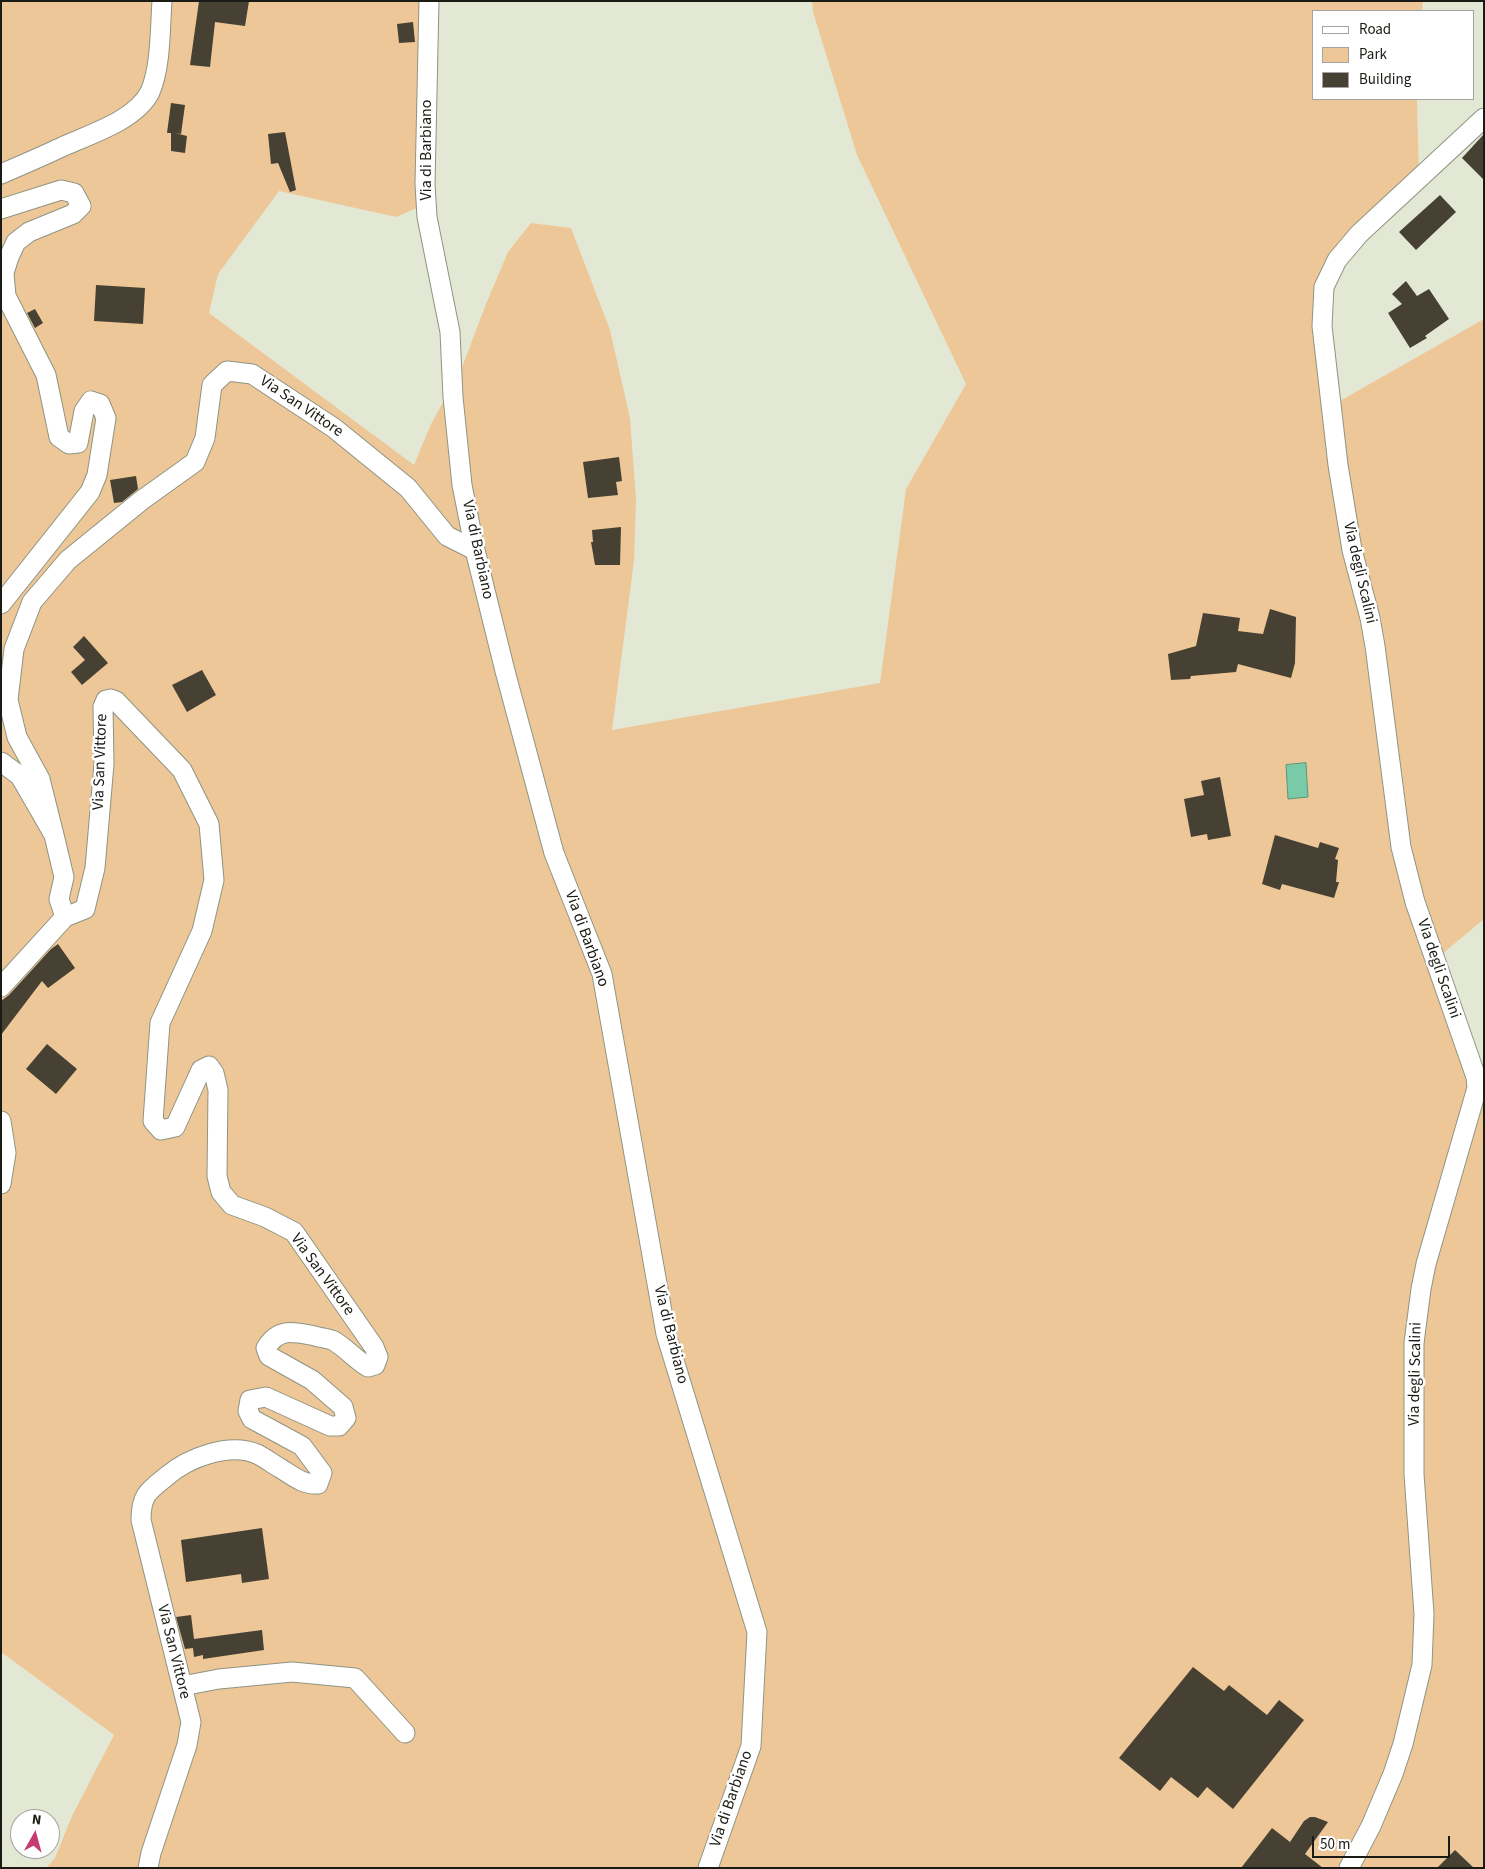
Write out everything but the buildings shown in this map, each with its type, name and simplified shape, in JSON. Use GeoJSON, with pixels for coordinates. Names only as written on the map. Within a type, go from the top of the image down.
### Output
{"type":"FeatureCollection","features":[{"type":"Feature","properties":{"kind":"street"},"geometry":{"type":"LineString","coordinates":[[1,174],[114,124],[134,110],[149,93],[155,75],[160,41],[162,1]]}},
{"type":"Feature","properties":{"kind":"street","name":"Via di Barbiano"},"geometry":{"type":"LineString","coordinates":[[429,1],[425,184],[427,217],[450,332],[453,397],[462,485],[475,550],[505,672],[554,853],[602,974],[666,1334],[757,1632],[751,1746],[708,1868]]}},
{"type":"Feature","properties":{"kind":"street","name":"Via degli Scalini"},"geometry":{"type":"LineString","coordinates":[[1349,1868],[1371,1826],[1393,1774],[1403,1744],[1422,1665],[1424,1614],[1414,1474],[1414,1343],[1426,1264],[1477,1088],[1476,1077],[1415,902],[1401,847],[1375,646],[1370,618],[1352,550],[1338,466],[1322,326],[1324,287],[1337,260],[1359,234],[1484,118]]}},
{"type":"Feature","properties":{"kind":"street"},"geometry":{"type":"LineString","coordinates":[[1,209],[61,190],[74,193],[81,206],[73,214],[29,232],[16,242],[4,273],[6,296],[46,375],[59,437],[70,444],[78,443],[84,411],[91,401],[100,404],[106,418],[96,475],[90,492],[1,604]]}},
{"type":"Feature","properties":{"kind":"street","name":"Via San Vittore"},"geometry":{"type":"LineString","coordinates":[[148,1868],[151,1853],[187,1744],[191,1722],[141,1520],[141,1505],[149,1490],[176,1469],[208,1454],[233,1450],[256,1454],[308,1485],[318,1484],[322,1473],[302,1446],[252,1419],[248,1411],[250,1400],[266,1397],[330,1426],[340,1426],[346,1418],[343,1407],[312,1380],[269,1356],[266,1348],[271,1340],[280,1334],[292,1331],[333,1340],[368,1367],[375,1365],[378,1357],[374,1347],[294,1232],[265,1216],[232,1205],[221,1192],[217,1176],[218,1090],[214,1073],[209,1066],[201,1070],[175,1127],[162,1130],[153,1122],[160,1023],[202,931],[214,880],[209,824],[182,770],[116,701],[106,700],[103,707],[104,764],[95,868],[84,909],[65,917],[59,899],[64,877],[40,779],[17,737],[8,700],[14,649],[32,602],[68,560],[142,500],[195,462],[205,438],[212,385],[227,370],[252,374],[334,428],[408,488],[448,536],[475,550]]}},
{"type":"Feature","properties":{"kind":"street","name":"Via San Vittore"},"geometry":{"type":"LineString","coordinates":[[1,762],[20,776],[54,835]]}},
{"type":"Feature","properties":{"kind":"street"},"geometry":{"type":"LineString","coordinates":[[1,987],[65,917]]}},
{"type":"Feature","properties":{"kind":"street"},"geometry":{"type":"LineString","coordinates":[[1,1121],[6,1153],[1,1184]]}},
{"type":"Feature","properties":{"kind":"street"},"geometry":{"type":"LineString","coordinates":[[182,1686],[220,1679],[292,1672],[354,1678],[404,1733]]}},
{"type":"Feature","properties":{"kind":"green space"},"geometry":{"type":"Polygon","coordinates":[[[1,1],[431,1],[428,203],[396,217],[279,191],[218,274],[209,313],[414,465],[431,424],[461,370],[508,252],[531,223],[571,228],[610,330],[630,418],[636,499],[634,561],[612,730],[880,683],[906,489],[966,384],[857,155],[813,12],[812,1],[1423,1],[1422,10],[1312,10],[1312,100],[1417,100],[1419,181],[1334,260],[1321,317],[1331,406],[1484,319],[1484,919],[1435,960],[1484,1079],[1484,1868],[46,1868],[54,1859],[60,1859],[60,1846],[72,1816],[114,1735],[1,1652],[1,1]]]}},
{"type":"Feature","properties":{"kind":"shaded area"},"geometry":{"type":"Polygon","coordinates":[[[1306,763],[1308,797],[1288,799],[1286,765],[1306,763]]]}}]}
